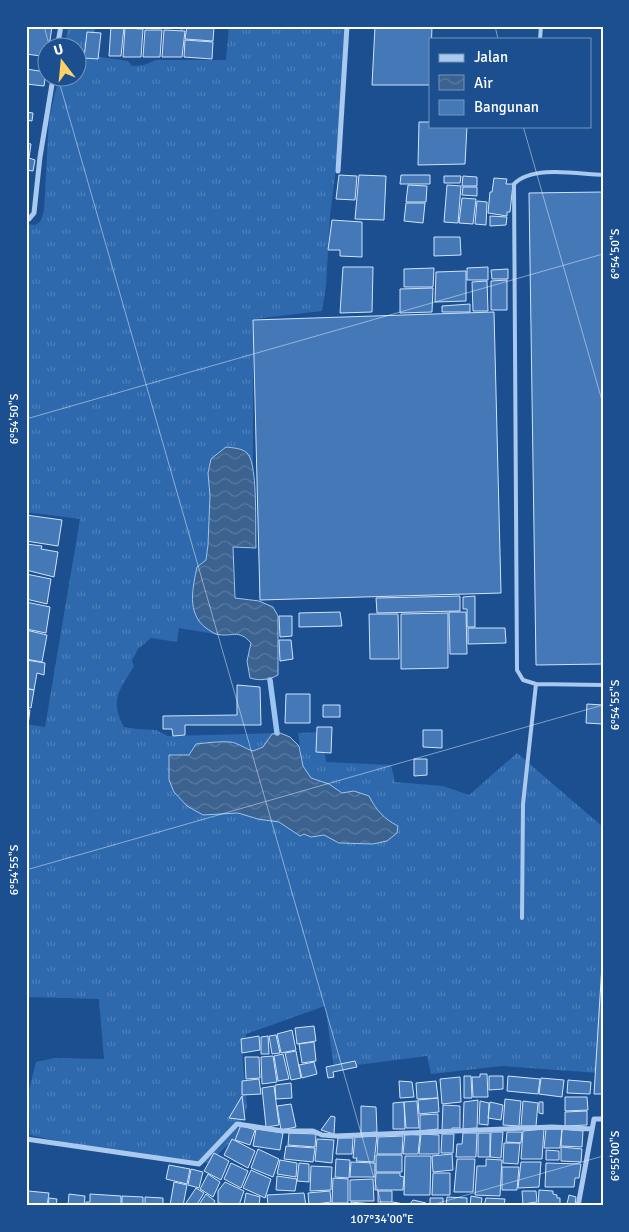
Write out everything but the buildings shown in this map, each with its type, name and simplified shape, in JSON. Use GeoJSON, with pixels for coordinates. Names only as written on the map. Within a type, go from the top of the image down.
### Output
{"type":"FeatureCollection","features":[{"type":"Feature","properties":{"kind":"street"},"geometry":{"type":"LineString","coordinates":[[338,171],[347,26]]}},
{"type":"Feature","properties":{"kind":"street"},"geometry":{"type":"LineString","coordinates":[[26,219],[29,219],[34,213],[40,157],[51,88]]}},
{"type":"Feature","properties":{"kind":"street"},"geometry":{"type":"LineString","coordinates":[[578,1206],[594,1119],[603,1119]]}},
{"type":"Feature","properties":{"kind":"street"},"geometry":{"type":"LineString","coordinates":[[26,1139],[199,1164],[237,1124],[283,1131],[313,1131],[322,1135],[336,1136],[552,1127],[592,1129]]}},
{"type":"Feature","properties":{"kind":"lane"},"geometry":{"type":"LineString","coordinates":[[603,175],[538,172],[521,177],[514,184],[517,670],[523,680],[536,684],[603,685]]}},
{"type":"Feature","properties":{"kind":"lane"},"geometry":{"type":"LineString","coordinates":[[522,918],[523,804],[536,684]]}},
{"type":"Feature","properties":{"kind":"green space"},"geometry":{"type":"Polygon","coordinates":[[[68,26],[95,26],[94,56],[128,61],[132,66],[144,65],[156,60],[226,60],[229,26],[348,26],[340,136],[330,216],[326,286],[322,311],[253,319],[253,471],[248,454],[211,459],[206,560],[197,567],[192,592],[203,625],[215,634],[179,628],[177,642],[151,638],[138,649],[132,661],[134,666],[118,695],[117,709],[124,727],[156,730],[168,736],[280,733],[272,734],[263,747],[253,751],[232,742],[196,744],[203,815],[238,813],[258,819],[279,822],[300,836],[304,834],[311,837],[324,835],[339,843],[373,844],[398,826],[381,814],[369,796],[354,791],[342,793],[329,784],[311,778],[303,766],[298,733],[322,732],[326,762],[391,765],[395,782],[443,786],[469,795],[517,753],[603,827],[603,1001],[599,1073],[502,1066],[431,1074],[427,1056],[334,1068],[325,1006],[246,1034],[242,1053],[247,1107],[236,1137],[209,1163],[123,1156],[30,1135],[28,1094],[36,1062],[54,1058],[104,1059],[99,999],[26,997],[26,724],[45,727],[80,519],[26,512],[26,224],[35,225],[40,222],[44,211],[49,118],[56,88],[88,88],[88,38],[66,38],[68,26]]]}},
{"type":"Feature","properties":{"kind":"water"},"geometry":{"type":"Polygon","coordinates":[[[226,447],[246,452],[251,461],[253,472],[256,548],[233,547],[235,598],[259,601],[273,607],[278,616],[278,675],[268,679],[250,678],[247,661],[251,643],[246,638],[238,635],[222,635],[212,632],[200,622],[193,607],[192,599],[197,567],[206,560],[208,545],[210,496],[208,473],[211,459],[226,447]]]}},
{"type":"Feature","properties":{"kind":"water"},"geometry":{"type":"Polygon","coordinates":[[[280,733],[290,737],[299,746],[303,766],[311,778],[329,784],[342,793],[354,791],[369,796],[381,814],[398,826],[397,833],[387,841],[373,844],[339,843],[324,835],[311,837],[304,834],[300,836],[279,822],[258,819],[238,813],[203,815],[187,806],[174,792],[169,780],[169,755],[189,755],[196,744],[217,742],[232,742],[253,751],[263,747],[272,734],[280,733]]]}},
{"type":"Feature","properties":{"kind":"waterway"},"geometry":{"type":"LineString","coordinates":[[270,680],[277,733]]}}]}
